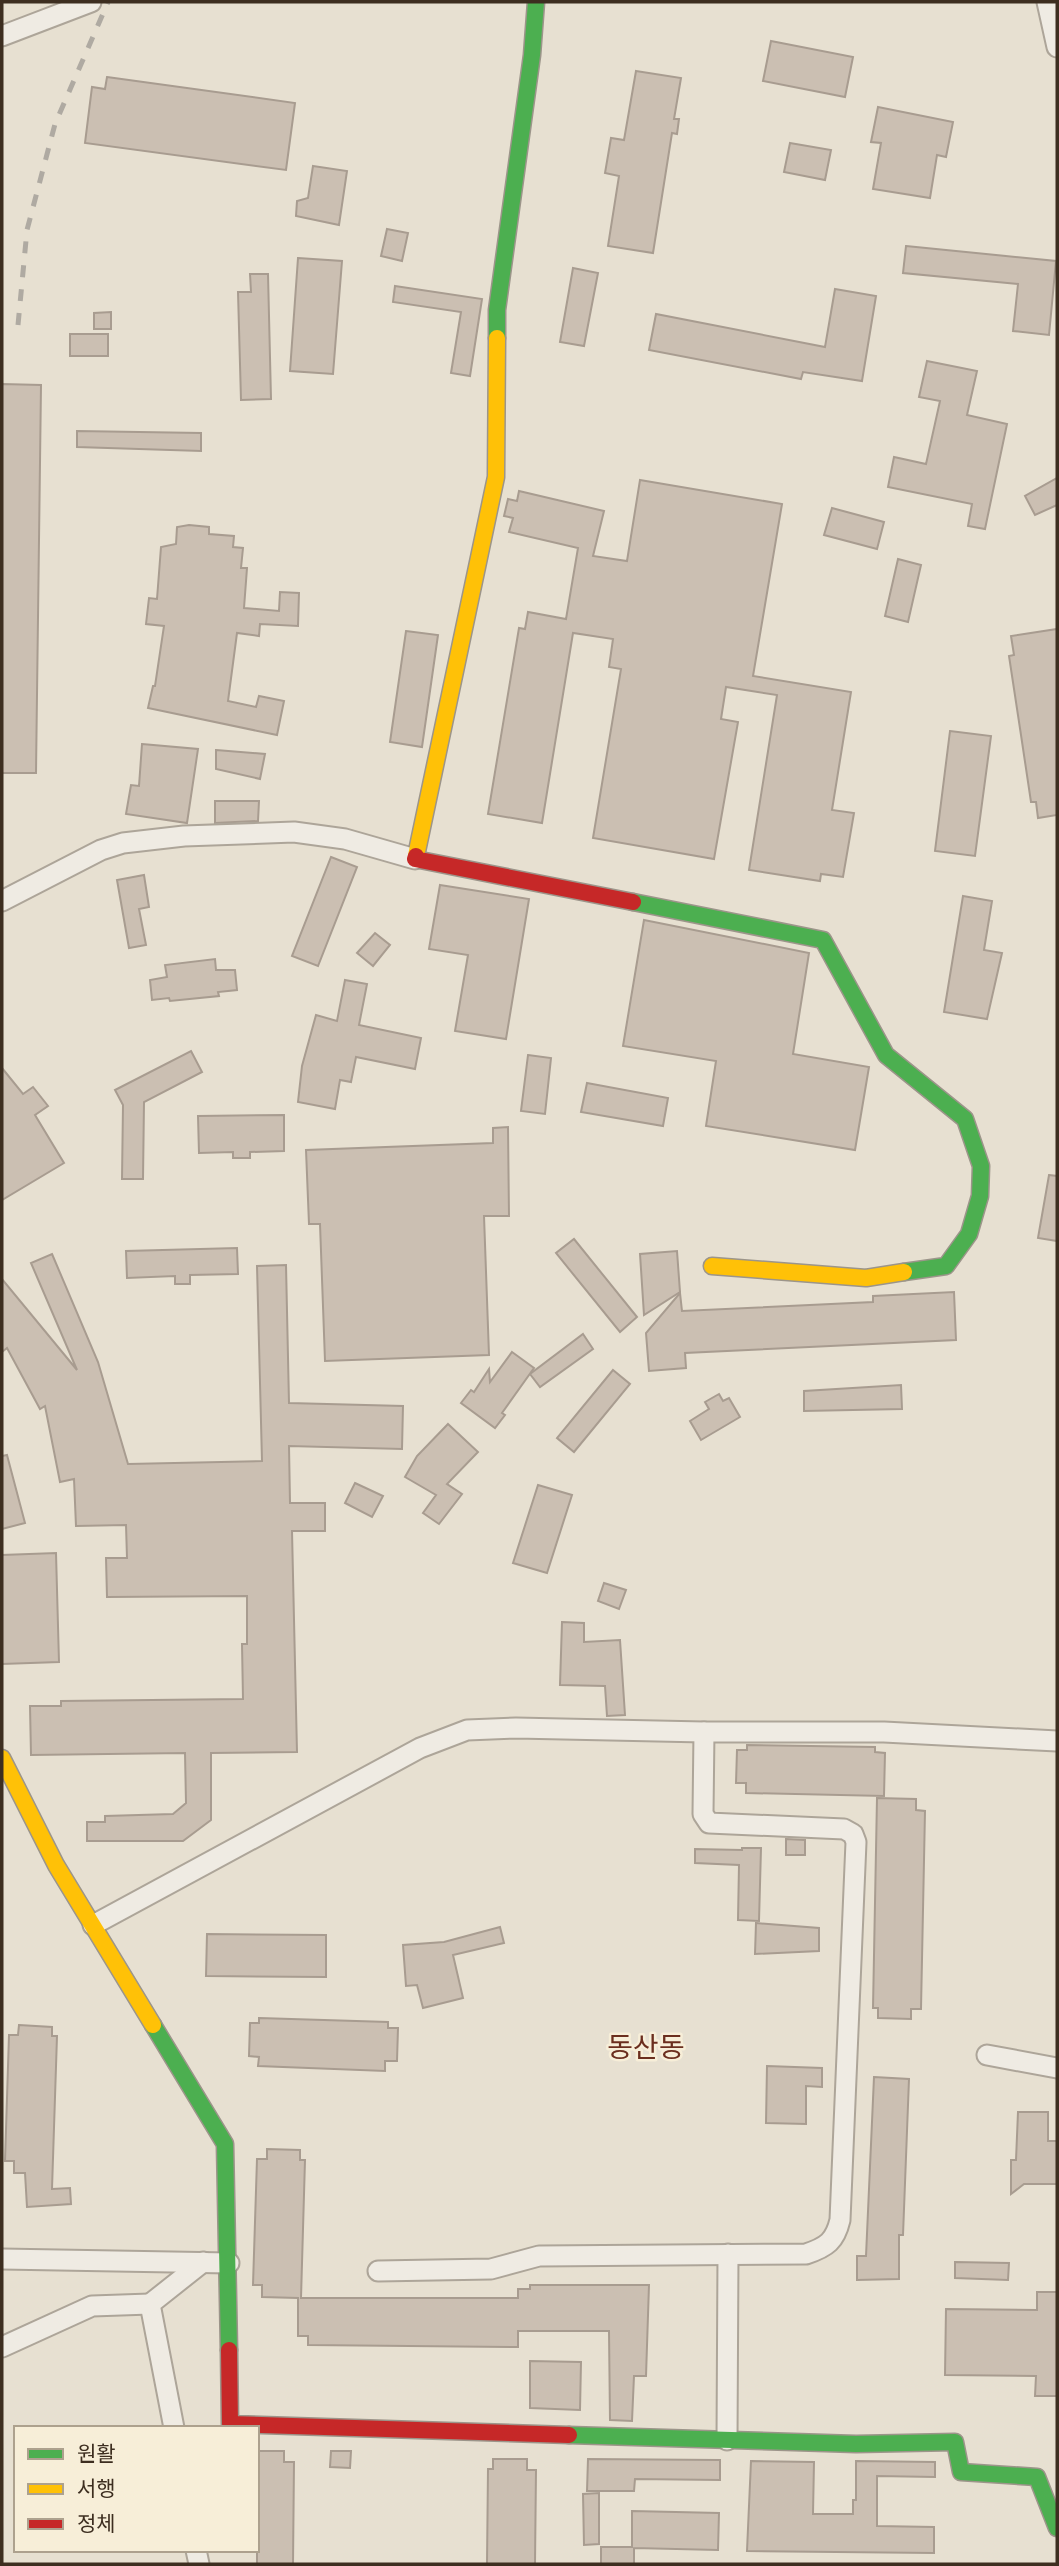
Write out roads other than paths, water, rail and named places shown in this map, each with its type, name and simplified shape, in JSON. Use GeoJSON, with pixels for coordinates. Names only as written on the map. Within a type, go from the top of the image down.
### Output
{"type":"FeatureCollection","features":[{"type":"Feature","properties":{"kind":"street"},"geometry":{"type":"LineString","coordinates":[[2,36],[58,9],[91,2]]}},
{"type":"Feature","properties":{"kind":"street"},"geometry":{"type":"LineString","coordinates":[[415,859],[496,477],[497,310],[532,55],[536,2]]}},
{"type":"Feature","properties":{"kind":"street"},"geometry":{"type":"LineString","coordinates":[[1047,2],[1057,47]]}},
{"type":"Feature","properties":{"kind":"street"},"geometry":{"type":"LineString","coordinates":[[2,901],[100,850],[123,843],[184,836],[294,832],[345,839],[415,859],[823,940],[886,1055],[965,1119],[981,1166],[979,1196],[969,1234],[946,1266],[866,1278],[712,1266]]}},
{"type":"Feature","properties":{"kind":"street"},"geometry":{"type":"LineString","coordinates":[[93,1925],[420,1748],[467,1730],[516,1728],[884,1732],[1057,1741]]}},
{"type":"Feature","properties":{"kind":"street"},"geometry":{"type":"LineString","coordinates":[[378,2271],[491,2269],[538,2256],[806,2255],[825,2248],[836,2236],[856,1842],[853,1834],[844,1829],[709,1823],[703,1814],[704,1732]]}},
{"type":"Feature","properties":{"kind":"street"},"geometry":{"type":"LineString","coordinates":[[2,1758],[56,1865],[225,2144],[230,2426]]}},
{"type":"Feature","properties":{"kind":"street"},"geometry":{"type":"LineString","coordinates":[[987,2055],[1057,2068]]}},
{"type":"Feature","properties":{"kind":"street"},"geometry":{"type":"LineString","coordinates":[[727,2440],[728,2255]]}},
{"type":"Feature","properties":{"kind":"street"},"geometry":{"type":"LineString","coordinates":[[2,2259],[229,2263]]}},
{"type":"Feature","properties":{"kind":"street"},"geometry":{"type":"LineString","coordinates":[[2,2347],[92,2306],[150,2304],[203,2262]]}},
{"type":"Feature","properties":{"kind":"street"},"geometry":{"type":"LineString","coordinates":[[150,2304],[174,2426]]}},
{"type":"Feature","properties":{"kind":"street"},"geometry":{"type":"LineString","coordinates":[[259,2427],[856,2444],[955,2442],[961,2472],[1037,2477],[1057,2528]]}},
{"type":"Feature","properties":{"kind":"railway"},"geometry":{"type":"LineString","coordinates":[[18,325],[27,230],[55,124],[108,2]]}},
{"type":"Feature","properties":{"kind":"district","name":"동산동"},"geometry":{"type":"Point","coordinates":[646,2047]}}]}
